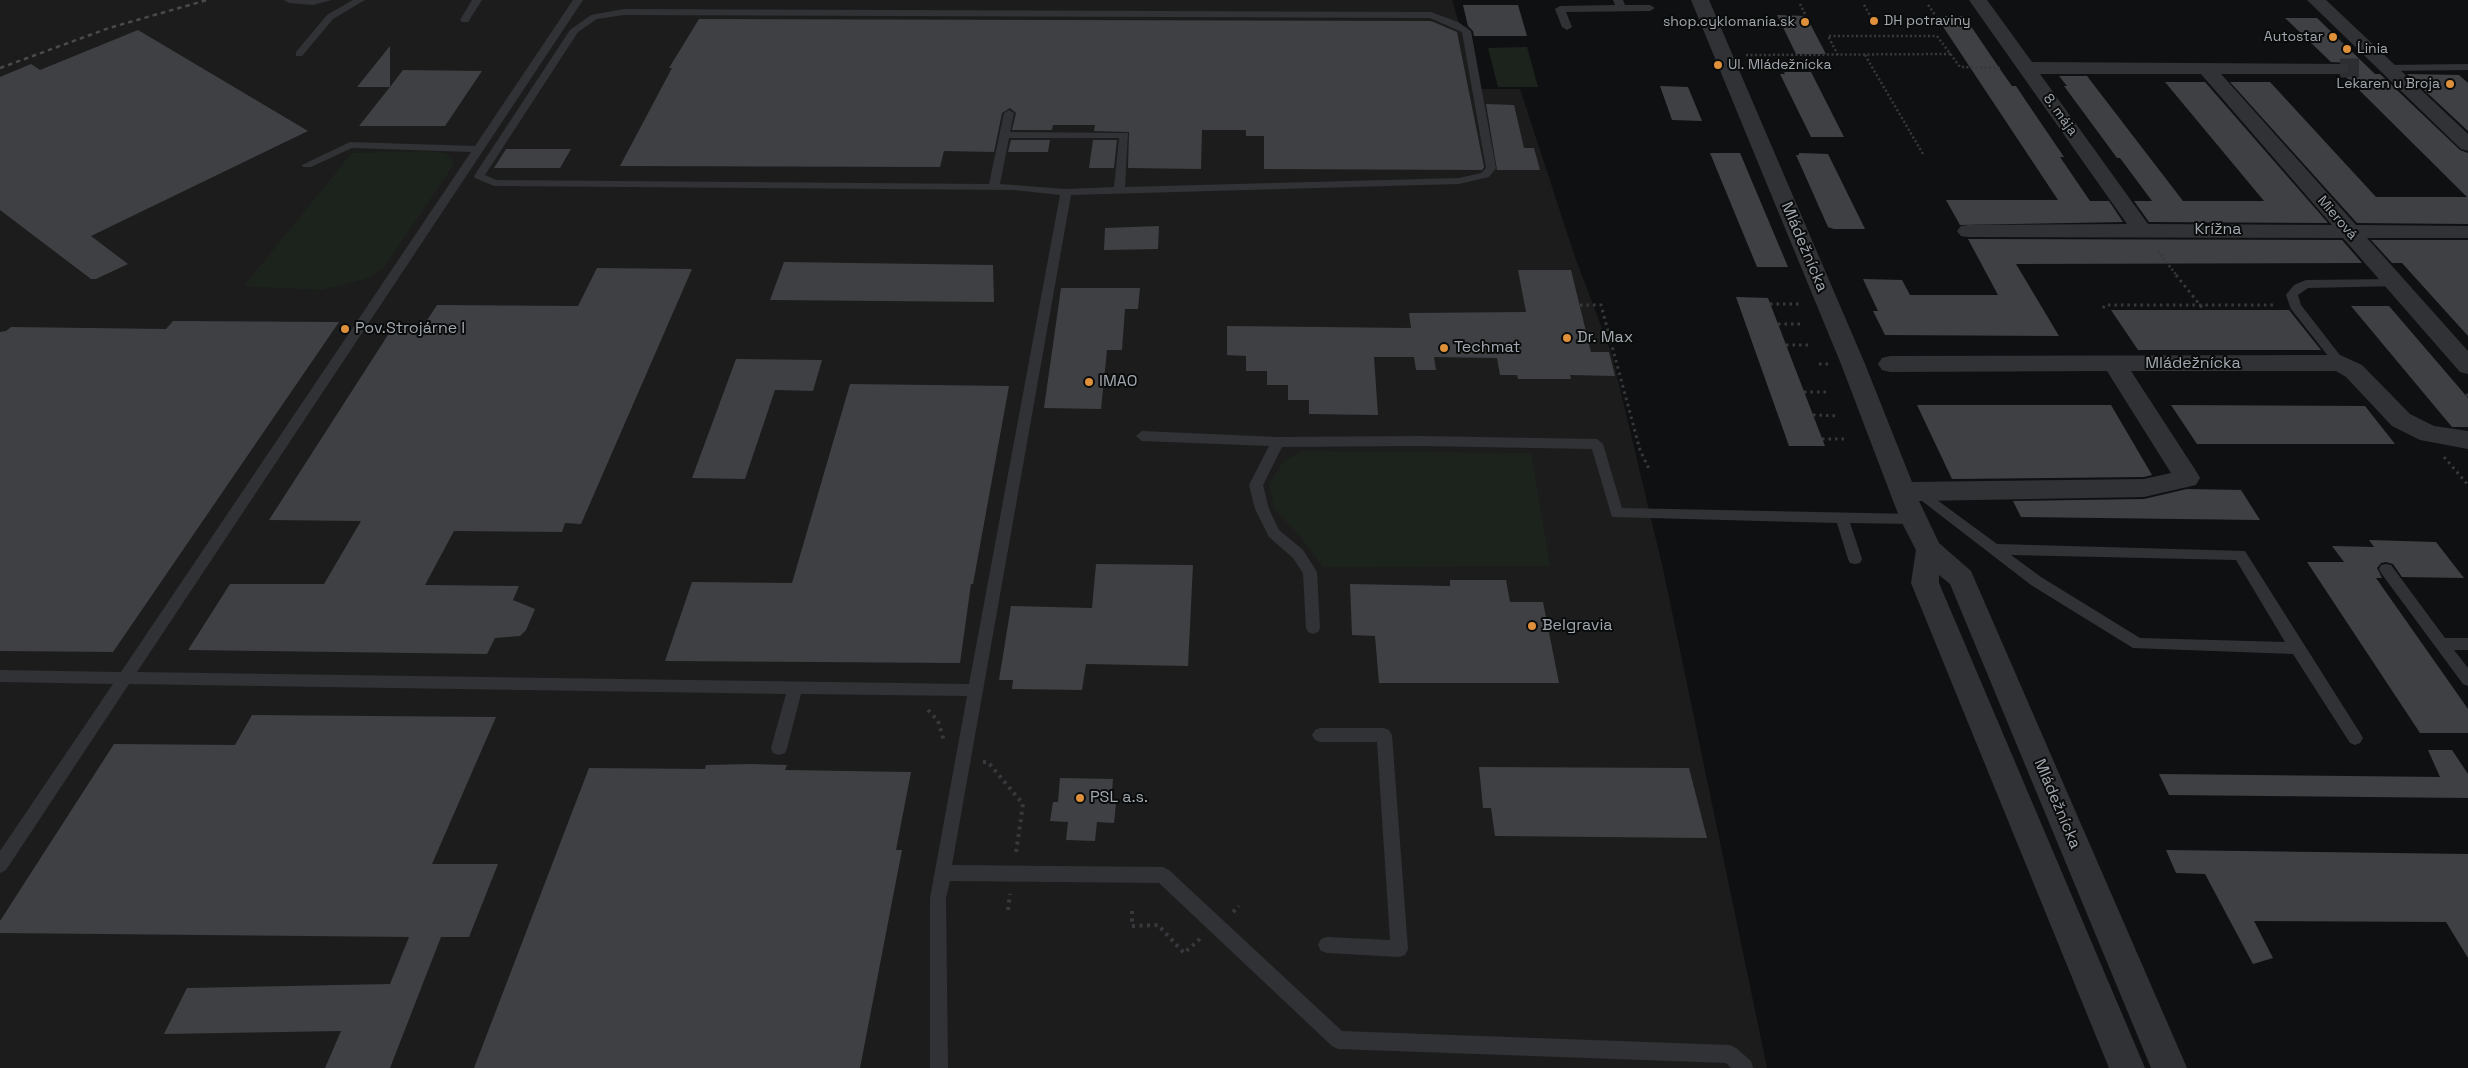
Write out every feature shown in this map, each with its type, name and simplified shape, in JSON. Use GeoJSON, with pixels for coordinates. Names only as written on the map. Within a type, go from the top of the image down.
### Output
{"type":"FeatureCollection","features":[{"type":"Feature","properties":{"kind":"street","name":"Mládežnícka"},"geometry":{"type":"LineString","coordinates":[[1700,0],[1853,364],[1910,492],[1912,519],[1929,550],[1961,578],[2169,1068]]}},
{"type":"Feature","properties":{"kind":"street","name":"8. mája"},"geometry":{"type":"LineString","coordinates":[[1978,0],[2142,230]]}},
{"type":"Feature","properties":{"kind":"street"},"geometry":{"type":"LineString","coordinates":[[2316,0],[2378,68],[2468,145]]}},
{"type":"Feature","properties":{"kind":"street"},"geometry":{"type":"LineString","coordinates":[[2027,68],[2340,68]]}},
{"type":"Feature","properties":{"kind":"street","name":"Mierová"},"geometry":{"type":"LineString","coordinates":[[2207,68],[2468,366]]}},
{"type":"Feature","properties":{"kind":"street","name":"Krížna"},"geometry":{"type":"LineString","coordinates":[[1968,231],[2468,232]]}},
{"type":"Feature","properties":{"kind":"street","name":"Mládežnícka"},"geometry":{"type":"LineString","coordinates":[[1890,364],[2340,364]]}},
{"type":"Feature","properties":{"kind":"street"},"geometry":{"type":"LineString","coordinates":[[1910,492],[2144,488],[2187,478],[2114,364]]}},
{"type":"Feature","properties":{"kind":"street"},"geometry":{"type":"LineString","coordinates":[[2340,364],[2354,371],[2401,420],[2429,434],[2468,440]]}},
{"type":"Feature","properties":{"kind":"street"},"geometry":{"type":"LineString","coordinates":[[1929,550],[1925,583],[2127,1068]]}},
{"type":"Feature","properties":{"kind":"lane"},"geometry":{"type":"LineString","coordinates":[[289,0],[313,2],[327,0]]}},
{"type":"Feature","properties":{"kind":"lane"},"geometry":{"type":"LineString","coordinates":[[299,54],[330,16],[360,0]]}},
{"type":"Feature","properties":{"kind":"lane"},"geometry":{"type":"LineString","coordinates":[[465,20],[477,0]]}},
{"type":"Feature","properties":{"kind":"lane"},"geometry":{"type":"LineString","coordinates":[[0,865],[578,0]]}},
{"type":"Feature","properties":{"kind":"lane"},"geometry":{"type":"LineString","coordinates":[[1567,27],[1560,9],[1619,4],[1650,8]]}},
{"type":"Feature","properties":{"kind":"lane"},"geometry":{"type":"LineString","coordinates":[[624,12],[1431,15],[1455,24],[1466,31],[1491,168],[1484,175],[1459,182],[1120,190],[1066,192],[994,186],[494,183],[479,176],[575,30],[594,17],[624,12]]}},
{"type":"Feature","properties":{"kind":"lane"},"geometry":{"type":"LineString","coordinates":[[2378,68],[2468,67]]}},
{"type":"Feature","properties":{"kind":"lane"},"geometry":{"type":"LineString","coordinates":[[994,186],[1009,114]]}},
{"type":"Feature","properties":{"kind":"lane"},"geometry":{"type":"LineString","coordinates":[[1004,135],[1124,135],[1120,190]]}},
{"type":"Feature","properties":{"kind":"lane"},"geometry":{"type":"LineString","coordinates":[[306,165],[350,145],[479,149]]}},
{"type":"Feature","properties":{"kind":"lane"},"geometry":{"type":"LineString","coordinates":[[939,1068],[938,898],[974,690],[1066,192]]}},
{"type":"Feature","properties":{"kind":"lane"},"geometry":{"type":"LineString","coordinates":[[2340,364],[2295,306],[2292,295],[2298,288],[2306,284],[2394,283]]}},
{"type":"Feature","properties":{"kind":"lane"},"geometry":{"type":"LineString","coordinates":[[1142,436],[1278,442],[1419,441],[1597,444],[1617,513],[1912,519]]}},
{"type":"Feature","properties":{"kind":"lane"},"geometry":{"type":"LineString","coordinates":[[1278,442],[1256,485],[1262,509],[1274,533],[1298,554],[1310,572],[1313,628]]}},
{"type":"Feature","properties":{"kind":"lane"},"geometry":{"type":"LineString","coordinates":[[1910,492],[1994,549],[2036,581],[2138,644],[2298,648]]}},
{"type":"Feature","properties":{"kind":"lane"},"geometry":{"type":"LineString","coordinates":[[1842,518],[1854,559]]}},
{"type":"Feature","properties":{"kind":"lane"},"geometry":{"type":"LineString","coordinates":[[1994,549],[2240,555],[2355,738]]}},
{"type":"Feature","properties":{"kind":"lane"},"geometry":{"type":"LineString","coordinates":[[2386,569],[2468,680]]}},
{"type":"Feature","properties":{"kind":"lane"},"geometry":{"type":"LineString","coordinates":[[2442,644],[2468,644]]}},
{"type":"Feature","properties":{"kind":"lane"},"geometry":{"type":"LineString","coordinates":[[0,676],[974,690]]}},
{"type":"Feature","properties":{"kind":"lane"},"geometry":{"type":"LineString","coordinates":[[779,748],[795,687]]}},
{"type":"Feature","properties":{"kind":"lane"},"geometry":{"type":"LineString","coordinates":[[1320,735],[1384,735],[1399,949],[1327,945]]}},
{"type":"Feature","properties":{"kind":"lane"},"geometry":{"type":"LineString","coordinates":[[942,873],[1162,874],[1338,1040],[1730,1054],[1744,1068]]}},
{"type":"Feature","properties":{"kind":"path"},"geometry":{"type":"LineString","coordinates":[[1800,4],[1806,16]]}},
{"type":"Feature","properties":{"kind":"path"},"geometry":{"type":"LineString","coordinates":[[1864,5],[1871,17]]}},
{"type":"Feature","properties":{"kind":"path"},"geometry":{"type":"LineString","coordinates":[[1928,5],[1936,16]]}},
{"type":"Feature","properties":{"kind":"path"},"geometry":{"type":"LineString","coordinates":[[1838,55],[1828,36],[1937,36],[1960,67],[2027,68]]}},
{"type":"Feature","properties":{"kind":"path"},"geometry":{"type":"LineString","coordinates":[[1745,55],[1951,54]]}},
{"type":"Feature","properties":{"kind":"path"},"geometry":{"type":"LineString","coordinates":[[1865,55],[1923,154]]}},
{"type":"Feature","properties":{"kind":"path"},"geometry":{"type":"LineString","coordinates":[[2142,230],[2204,310]]}},
{"type":"Feature","properties":{"kind":"path"},"geometry":{"type":"LineString","coordinates":[[1770,304],[1798,304]]}},
{"type":"Feature","properties":{"kind":"path"},"geometry":{"type":"LineString","coordinates":[[2103,308],[2105,306],[2199,304],[2295,306]]}},
{"type":"Feature","properties":{"kind":"path"},"geometry":{"type":"LineString","coordinates":[[1580,305],[1601,305],[1640,450],[1649,469]]}},
{"type":"Feature","properties":{"kind":"path"},"geometry":{"type":"LineString","coordinates":[[1778,324],[1803,324]]}},
{"type":"Feature","properties":{"kind":"path"},"geometry":{"type":"LineString","coordinates":[[1786,345],[1811,345]]}},
{"type":"Feature","properties":{"kind":"path"},"geometry":{"type":"LineString","coordinates":[[1804,392],[1830,392]]}},
{"type":"Feature","properties":{"kind":"path"},"geometry":{"type":"LineString","coordinates":[[1813,415],[1839,416]]}},
{"type":"Feature","properties":{"kind":"path"},"geometry":{"type":"LineString","coordinates":[[1822,439],[1848,439]]}},
{"type":"Feature","properties":{"kind":"path"},"geometry":{"type":"LineString","coordinates":[[1132,911],[1132,926],[1158,925],[1184,953],[1239,906]]}},
{"type":"Feature","properties":{"kind":"shaded area"},"geometry":{"type":"Polygon","coordinates":[[[0,0],[1452,0],[1479,89],[1520,89],[1575,257],[1612,355],[1663,569],[1767,1068],[0,1068],[0,0]]]}},
{"type":"Feature","properties":{"kind":"shaded area"},"geometry":{"type":"Polygon","coordinates":[[[1527,47],[1538,87],[1498,87],[1488,48],[1527,47]]]}},
{"type":"Feature","properties":{"kind":"shaded area"},"geometry":{"type":"Polygon","coordinates":[[[428,151],[445,153],[454,164],[383,269],[366,279],[320,290],[244,286],[352,153],[428,151]]]}},
{"type":"Feature","properties":{"kind":"shaded area"},"geometry":{"type":"Polygon","coordinates":[[[1303,451],[1531,453],[1550,566],[1323,567],[1300,536],[1275,510],[1269,484],[1284,461],[1303,451]]]}},
{"type":"Feature","properties":{"kind":"building"},"geometry":{"type":"Polygon","coordinates":[[[1463,5],[1518,5],[1527,36],[1474,36],[1473,31],[1468,26],[1463,5]]]}},
{"type":"Feature","properties":{"kind":"building"},"geometry":{"type":"Polygon","coordinates":[[[1777,15],[1806,16],[1826,54],[1796,54],[1777,15]]]}},
{"type":"Feature","properties":{"kind":"building"},"geometry":{"type":"Polygon","coordinates":[[[1936,16],[1964,16],[2012,86],[2016,86],[2064,157],[2060,157],[2090,201],[2109,201],[2123,222],[1960,225],[1946,200],[2058,200],[1936,16]]]}},
{"type":"Feature","properties":{"kind":"building"},"geometry":{"type":"Polygon","coordinates":[[[2285,18],[2317,18],[2375,74],[2380,74],[2460,150],[2468,153],[2468,224],[2357,223],[2230,82],[2270,82],[2376,197],[2467,197],[2344,75],[2351,69],[2349,63],[2331,62],[2285,18]]]}},
{"type":"Feature","properties":{"kind":"building"},"geometry":{"type":"Polygon","coordinates":[[[699,19],[1431,21],[1457,32],[1484,167],[1482,170],[1264,169],[1264,136],[1246,136],[1246,130],[1202,130],[1201,169],[1128,168],[1129,132],[1094,131],[1095,125],[1053,125],[1052,130],[1012,130],[1016,113],[1010,108],[1002,113],[994,152],[944,151],[940,167],[620,166],[672,68],[669,68],[699,19]]]}},
{"type":"Feature","properties":{"kind":"building"},"geometry":{"type":"Polygon","coordinates":[[[138,30],[308,131],[91,236],[128,264],[96,279],[91,279],[0,210],[0,77],[31,64],[40,70],[138,30]]]}},
{"type":"Feature","properties":{"kind":"building"},"geometry":{"type":"Polygon","coordinates":[[[390,46],[390,87],[357,87],[390,46]]]}},
{"type":"Feature","properties":{"kind":"building"},"geometry":{"type":"Polygon","coordinates":[[[403,70],[482,71],[445,126],[359,126],[403,70]]]}},
{"type":"Feature","properties":{"kind":"building"},"geometry":{"type":"Polygon","coordinates":[[[1784,72],[1811,72],[1844,137],[1811,137],[1780,74],[1785,74],[1784,72]]]}},
{"type":"Feature","properties":{"kind":"building"},"geometry":{"type":"Polygon","coordinates":[[[2407,74],[2459,75],[2468,83],[2468,131],[2407,74]]]}},
{"type":"Feature","properties":{"kind":"building"},"geometry":{"type":"Polygon","coordinates":[[[2059,76],[2087,76],[2183,201],[2264,201],[2165,82],[2205,82],[2328,223],[2149,222],[2134,201],[2152,201],[2120,158],[2117,158],[2064,86],[2067,86],[2059,76]]]}},
{"type":"Feature","properties":{"kind":"building"},"geometry":{"type":"Polygon","coordinates":[[[1660,86],[1688,87],[1702,121],[1672,120],[1660,86]]]}},
{"type":"Feature","properties":{"kind":"building"},"geometry":{"type":"Polygon","coordinates":[[[1486,104],[1514,105],[1524,148],[1534,148],[1540,170],[1497,170],[1486,104]]]}},
{"type":"Feature","properties":{"kind":"building"},"geometry":{"type":"Polygon","coordinates":[[[1011,140],[1050,140],[1048,152],[1008,152],[1011,140]]]}},
{"type":"Feature","properties":{"kind":"building"},"geometry":{"type":"Polygon","coordinates":[[[1093,140],[1117,140],[1114,168],[1089,168],[1093,140]]]}},
{"type":"Feature","properties":{"kind":"building"},"geometry":{"type":"Polygon","coordinates":[[[506,149],[571,149],[560,168],[494,168],[506,149]]]}},
{"type":"Feature","properties":{"kind":"building"},"geometry":{"type":"Polygon","coordinates":[[[1710,153],[1740,153],[1788,267],[1757,267],[1710,153]]]}},
{"type":"Feature","properties":{"kind":"building"},"geometry":{"type":"Polygon","coordinates":[[[1799,153],[1828,154],[1865,229],[1834,229],[1828,227],[1796,155],[1799,155],[1799,153]]]}},
{"type":"Feature","properties":{"kind":"building"},"geometry":{"type":"Polygon","coordinates":[[[1159,226],[1158,249],[1104,250],[1105,228],[1159,226]]]}},
{"type":"Feature","properties":{"kind":"building"},"geometry":{"type":"Polygon","coordinates":[[[1968,239],[2342,240],[2362,263],[2016,264],[2059,336],[1885,335],[1873,311],[1878,311],[1863,279],[1902,280],[1910,295],[1998,295],[1968,239]]]}},
{"type":"Feature","properties":{"kind":"building"},"geometry":{"type":"Polygon","coordinates":[[[2371,240],[2468,240],[2468,336],[2402,263],[2392,263],[2371,240]]]}},
{"type":"Feature","properties":{"kind":"building"},"geometry":{"type":"Polygon","coordinates":[[[784,262],[993,265],[994,302],[770,300],[784,262]]]}},
{"type":"Feature","properties":{"kind":"building"},"geometry":{"type":"Polygon","coordinates":[[[597,268],[692,269],[581,524],[565,523],[562,532],[454,531],[425,585],[519,586],[513,600],[535,609],[526,630],[520,636],[495,638],[487,654],[188,650],[230,584],[324,584],[361,521],[269,520],[395,324],[424,325],[437,305],[578,306],[597,268]]]}},
{"type":"Feature","properties":{"kind":"building"},"geometry":{"type":"Polygon","coordinates":[[[1518,270],[1571,270],[1591,352],[1609,352],[1615,376],[1570,375],[1571,379],[1518,379],[1517,375],[1500,375],[1497,358],[1434,357],[1436,370],[1416,370],[1414,357],[1374,357],[1378,415],[1309,414],[1309,400],[1288,400],[1288,385],[1267,385],[1267,371],[1246,371],[1246,356],[1227,355],[1227,326],[1411,328],[1409,313],[1526,312],[1518,270]]]}},
{"type":"Feature","properties":{"kind":"building"},"geometry":{"type":"Polygon","coordinates":[[[1061,288],[1140,288],[1138,309],[1125,309],[1122,350],[1107,350],[1101,409],[1044,408],[1061,288]]]}},
{"type":"Feature","properties":{"kind":"building"},"geometry":{"type":"Polygon","coordinates":[[[1736,297],[1768,298],[1825,446],[1789,446],[1736,297]]]}},
{"type":"Feature","properties":{"kind":"building"},"geometry":{"type":"Polygon","coordinates":[[[2351,306],[2389,306],[2468,398],[2468,427],[2452,427],[2351,306]]]}},
{"type":"Feature","properties":{"kind":"building"},"geometry":{"type":"Polygon","coordinates":[[[2111,310],[2289,310],[2321,350],[2138,350],[2111,310]]]}},
{"type":"Feature","properties":{"kind":"building"},"geometry":{"type":"Polygon","coordinates":[[[173,321],[339,322],[113,652],[0,651],[0,332],[6,331],[11,327],[166,329],[173,321]]]}},
{"type":"Feature","properties":{"kind":"building"},"geometry":{"type":"Polygon","coordinates":[[[736,359],[822,360],[813,391],[775,390],[745,479],[692,478],[736,359]]]}},
{"type":"Feature","properties":{"kind":"building"},"geometry":{"type":"Polygon","coordinates":[[[850,384],[1009,386],[973,584],[971,584],[960,663],[665,661],[692,582],[792,583],[850,384]]]}},
{"type":"Feature","properties":{"kind":"building"},"geometry":{"type":"Polygon","coordinates":[[[1917,405],[2111,405],[2152,475],[2144,477],[1952,479],[1917,405]]]}},
{"type":"Feature","properties":{"kind":"building"},"geometry":{"type":"Polygon","coordinates":[[[2171,405],[2365,406],[2395,444],[2197,444],[2171,405]]]}},
{"type":"Feature","properties":{"kind":"building"},"geometry":{"type":"Polygon","coordinates":[[[2187,489],[2241,490],[2260,520],[2021,517],[2013,501],[2144,499],[2187,489]]]}},
{"type":"Feature","properties":{"kind":"building"},"geometry":{"type":"Polygon","coordinates":[[[2369,540],[2436,542],[2464,578],[2402,577],[2393,564],[2386,562],[2381,563],[2377,568],[2382,578],[2376,578],[2468,709],[2468,733],[2420,733],[2307,562],[2344,562],[2332,546],[2374,547],[2369,540]]]}},
{"type":"Feature","properties":{"kind":"building"},"geometry":{"type":"Polygon","coordinates":[[[1096,564],[1193,565],[1188,666],[1086,664],[1082,690],[1012,689],[1013,680],[999,680],[1011,606],[1092,608],[1096,564]]]}},
{"type":"Feature","properties":{"kind":"building"},"geometry":{"type":"Polygon","coordinates":[[[1450,580],[1506,580],[1510,602],[1543,602],[1559,683],[1379,683],[1375,636],[1352,635],[1350,584],[1450,586],[1450,580]]]}},
{"type":"Feature","properties":{"kind":"building"},"geometry":{"type":"Polygon","coordinates":[[[252,715],[496,717],[432,864],[498,864],[469,937],[441,937],[390,1068],[325,1068],[341,1031],[164,1034],[187,988],[390,984],[409,937],[0,933],[0,921],[114,744],[235,745],[252,715]]]}},
{"type":"Feature","properties":{"kind":"building"},"geometry":{"type":"Polygon","coordinates":[[[2428,750],[2452,750],[2468,774],[2468,798],[2169,795],[2159,774],[2440,777],[2428,750]]]}},
{"type":"Feature","properties":{"kind":"building"},"geometry":{"type":"Polygon","coordinates":[[[706,765],[787,765],[785,770],[911,772],[896,850],[902,850],[860,1068],[474,1068],[589,768],[705,769],[706,765]]]}},
{"type":"Feature","properties":{"kind":"building"},"geometry":{"type":"Polygon","coordinates":[[[1479,767],[1689,768],[1707,838],[1495,836],[1491,808],[1483,808],[1479,767]]]}},
{"type":"Feature","properties":{"kind":"building"},"geometry":{"type":"Polygon","coordinates":[[[1060,778],[1113,779],[1111,803],[1116,803],[1114,823],[1097,822],[1095,841],[1066,840],[1068,822],[1050,821],[1053,802],[1058,802],[1060,778]]]}},
{"type":"Feature","properties":{"kind":"building"},"geometry":{"type":"Polygon","coordinates":[[[2166,850],[2468,854],[2468,958],[2446,922],[2254,921],[2273,958],[2253,964],[2205,874],[2176,873],[2166,850]]]}},
{"type":"Feature","properties":{"kind":"tunnel"},"geometry":{"type":"LineString","coordinates":[[2340,68],[2369,68]]}},
{"type":"Feature","properties":{"kind":"railway"},"geometry":{"type":"LineString","coordinates":[[0,68],[109,28],[207,0]]}},
{"type":"Feature","properties":{"kind":"place","name":"DH potraviny"},"geometry":{"type":"Point","coordinates":[1874,21]}},
{"type":"Feature","properties":{"kind":"place","name":"shop.cyklomania.sk"},"geometry":{"type":"Point","coordinates":[1805,22]}},
{"type":"Feature","properties":{"kind":"place","name":"Autostar"},"geometry":{"type":"Point","coordinates":[2333,37]}},
{"type":"Feature","properties":{"kind":"place","name":"Ĺinia"},"geometry":{"type":"Point","coordinates":[2347,49]}},
{"type":"Feature","properties":{"kind":"place","name":"Ul. Mládežnícka"},"geometry":{"type":"Point","coordinates":[1718,65]}},
{"type":"Feature","properties":{"kind":"place","name":"Lekaren u Broja"},"geometry":{"type":"Point","coordinates":[2450,84]}},
{"type":"Feature","properties":{"kind":"place","name":"Pov.Strojárne I"},"geometry":{"type":"Point","coordinates":[345,329]}},
{"type":"Feature","properties":{"kind":"place","name":"Dr. Max"},"geometry":{"type":"Point","coordinates":[1567,338]}},
{"type":"Feature","properties":{"kind":"place","name":"Techmat"},"geometry":{"type":"Point","coordinates":[1444,348]}},
{"type":"Feature","properties":{"kind":"place","name":"IMAO"},"geometry":{"type":"Point","coordinates":[1089,382]}},
{"type":"Feature","properties":{"kind":"place","name":"Belgravia"},"geometry":{"type":"Point","coordinates":[1532,626]}},
{"type":"Feature","properties":{"kind":"place","name":"PSL a.s."},"geometry":{"type":"Point","coordinates":[1080,798]}}]}
